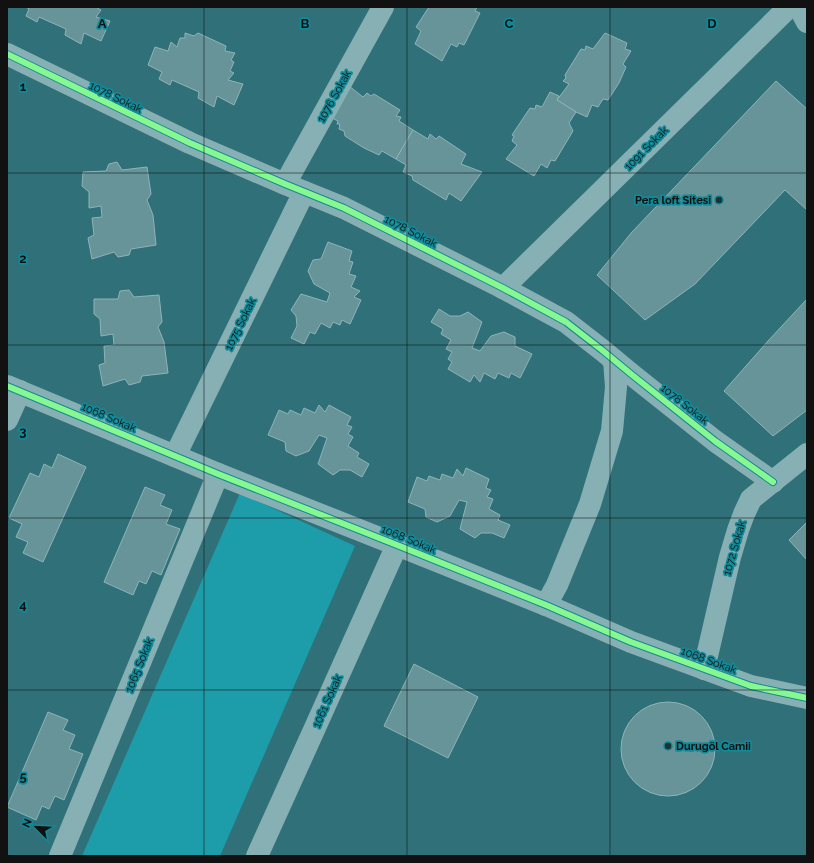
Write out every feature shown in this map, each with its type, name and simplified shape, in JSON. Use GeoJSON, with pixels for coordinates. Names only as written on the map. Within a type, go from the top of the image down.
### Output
{"type":"FeatureCollection","features":[{"type":"Feature","properties":{"kind":"street","name":"1076 Sokak"},"geometry":{"type":"LineString","coordinates":[[294,188],[383,7]]}},
{"type":"Feature","properties":{"kind":"street","name":"1091 Sokak"},"geometry":{"type":"LineString","coordinates":[[503,288],[789,7]]}},
{"type":"Feature","properties":{"kind":"street"},"geometry":{"type":"LineString","coordinates":[[800,7],[807,22]]}},
{"type":"Feature","properties":{"kind":"street","name":"1078 Sokak"},"geometry":{"type":"LineString","coordinates":[[7,54],[190,143],[344,208],[503,288],[566,322],[715,440],[773,482]]}},
{"type":"Feature","properties":{"kind":"street","name":"1075 Sokak"},"geometry":{"type":"LineString","coordinates":[[175,456],[294,188]]}},
{"type":"Feature","properties":{"kind":"street"},"geometry":{"type":"LineString","coordinates":[[546,605],[557,585],[590,504],[612,431],[616,388],[614,360]]}},
{"type":"Feature","properties":{"kind":"street"},"geometry":{"type":"LineString","coordinates":[[7,420],[13,388]]}},
{"type":"Feature","properties":{"kind":"street","name":"1068 Sokak"},"geometry":{"type":"LineString","coordinates":[[13,388],[218,474],[397,544],[546,605],[631,642],[751,686],[807,698]]}},
{"type":"Feature","properties":{"kind":"street","name":"1072 Sokak"},"geometry":{"type":"LineString","coordinates":[[704,669],[717,609],[738,530],[744,514],[751,500],[807,454]]}},
{"type":"Feature","properties":{"kind":"street","name":"1065 Sokak"},"geometry":{"type":"LineString","coordinates":[[60,856],[218,474]]}},
{"type":"Feature","properties":{"kind":"street","name":"1061 Sokak"},"geometry":{"type":"LineString","coordinates":[[257,856],[397,544]]}},
{"type":"Feature","properties":{"kind":"shaded area"},"geometry":{"type":"Polygon","coordinates":[[[240,493],[355,546],[220,856],[82,856],[240,493]]]}},
{"type":"Feature","properties":{"kind":"building"},"geometry":{"type":"Polygon","coordinates":[[[26,7],[98,7],[97,8],[101,10],[96,17],[110,21],[101,41],[84,33],[81,44],[65,35],[66,29],[39,17],[37,22],[26,16],[29,9],[26,7]]]}},
{"type":"Feature","properties":{"kind":"building"},"geometry":{"type":"Polygon","coordinates":[[[429,7],[477,7],[475,11],[480,13],[464,45],[459,43],[457,47],[451,44],[442,61],[415,44],[421,31],[416,27],[429,7]]]}},
{"type":"Feature","properties":{"kind":"building"},"geometry":{"type":"Polygon","coordinates":[[[185,33],[194,36],[198,33],[226,46],[225,51],[235,53],[231,60],[234,62],[230,71],[234,73],[228,80],[243,84],[234,105],[217,96],[214,107],[198,98],[199,92],[172,80],[170,85],[159,79],[162,72],[148,65],[155,47],[168,51],[171,42],[177,47],[180,38],[185,38],[185,33]]]}},
{"type":"Feature","properties":{"kind":"building"},"geometry":{"type":"Polygon","coordinates":[[[605,33],[627,43],[625,49],[631,51],[623,64],[626,67],[619,83],[608,100],[603,99],[598,107],[592,105],[587,117],[557,100],[569,84],[563,81],[566,78],[565,75],[581,49],[585,50],[586,46],[593,49],[605,33]]]}},
{"type":"Feature","properties":{"kind":"building","name":"Pera loft Sitesi"},"geometry":{"type":"Polygon","coordinates":[[[776,81],[807,109],[807,210],[785,190],[695,284],[645,320],[597,275],[632,232],[776,81]]]}},
{"type":"Feature","properties":{"kind":"building"},"geometry":{"type":"Polygon","coordinates":[[[349,86],[363,97],[367,93],[371,96],[374,94],[400,110],[396,116],[401,117],[399,121],[413,130],[396,159],[382,151],[379,155],[364,148],[345,136],[344,131],[339,129],[340,124],[337,124],[338,121],[330,117],[349,86]]]}},
{"type":"Feature","properties":{"kind":"building"},"geometry":{"type":"Polygon","coordinates":[[[550,92],[559,96],[557,100],[576,112],[569,123],[573,131],[555,161],[551,160],[547,168],[541,164],[534,176],[506,159],[517,145],[512,141],[514,136],[512,135],[530,108],[535,109],[536,105],[542,107],[550,92]]]}},
{"type":"Feature","properties":{"kind":"building"},"geometry":{"type":"Polygon","coordinates":[[[413,130],[428,139],[430,134],[436,139],[439,136],[466,154],[461,164],[482,172],[461,201],[449,193],[446,200],[413,180],[412,176],[403,172],[406,165],[396,159],[413,130]]]}},
{"type":"Feature","properties":{"kind":"building"},"geometry":{"type":"Polygon","coordinates":[[[117,162],[122,170],[147,167],[151,194],[147,200],[153,215],[156,245],[131,249],[129,255],[118,257],[114,252],[92,259],[88,238],[94,235],[92,218],[102,217],[101,206],[89,208],[89,192],[82,186],[83,172],[106,171],[109,164],[117,162]]]}},
{"type":"Feature","properties":{"kind":"building"},"geometry":{"type":"Polygon","coordinates":[[[328,242],[352,251],[349,261],[353,262],[349,274],[356,276],[351,287],[360,291],[354,297],[361,300],[350,324],[342,320],[340,325],[333,322],[330,328],[321,323],[315,334],[310,332],[304,344],[291,338],[297,326],[296,316],[291,310],[301,294],[327,302],[330,293],[314,284],[308,271],[313,260],[321,259],[328,242]]]}},
{"type":"Feature","properties":{"kind":"building"},"geometry":{"type":"Polygon","coordinates":[[[129,290],[134,297],[159,295],[162,322],[158,327],[164,342],[168,373],[142,376],[140,382],[129,385],[125,379],[103,386],[99,365],[105,363],[104,346],[114,345],[113,334],[101,336],[100,319],[94,314],[94,299],[118,299],[120,291],[129,290]]]}},
{"type":"Feature","properties":{"kind":"building"},"geometry":{"type":"Polygon","coordinates":[[[807,299],[807,410],[773,436],[724,391],[807,299]]]}},
{"type":"Feature","properties":{"kind":"building"},"geometry":{"type":"Polygon","coordinates":[[[439,309],[450,316],[460,316],[468,312],[482,322],[472,348],[480,351],[491,336],[504,332],[515,337],[515,346],[532,354],[520,378],[511,373],[509,378],[498,373],[495,379],[484,373],[480,382],[474,375],[470,382],[448,369],[452,362],[448,359],[452,352],[446,349],[451,340],[441,334],[443,329],[431,322],[439,309]]]}},
{"type":"Feature","properties":{"kind":"building"},"geometry":{"type":"Polygon","coordinates":[[[319,405],[325,412],[329,405],[351,417],[347,425],[352,427],[348,434],[353,437],[348,446],[359,453],[357,457],[369,464],[362,477],[350,470],[340,470],[333,475],[318,464],[327,438],[319,435],[309,451],[296,456],[286,451],[285,442],[268,435],[279,410],[288,414],[290,410],[301,415],[304,408],[315,413],[319,405]]]}},
{"type":"Feature","properties":{"kind":"building"},"geometry":{"type":"Polygon","coordinates":[[[58,454],[86,467],[43,562],[23,553],[28,542],[16,537],[22,524],[9,518],[30,473],[39,477],[44,464],[52,468],[58,454]]]}},
{"type":"Feature","properties":{"kind":"building"},"geometry":{"type":"Polygon","coordinates":[[[466,468],[489,479],[486,488],[491,490],[487,497],[493,499],[489,509],[500,515],[498,520],[510,525],[504,538],[492,533],[481,533],[475,538],[460,529],[467,502],[459,500],[450,516],[437,522],[426,517],[425,509],[408,502],[417,477],[427,481],[429,476],[440,480],[442,474],[453,478],[457,469],[463,476],[466,468]]]}},
{"type":"Feature","properties":{"kind":"building"},"geometry":{"type":"Polygon","coordinates":[[[145,487],[165,495],[160,505],[172,510],[166,524],[180,529],[161,575],[152,571],[146,584],[139,581],[133,595],[104,582],[145,487]]]}},
{"type":"Feature","properties":{"kind":"building"},"geometry":{"type":"Polygon","coordinates":[[[807,522],[807,560],[789,540],[807,522]]]}},
{"type":"Feature","properties":{"kind":"building"},"geometry":{"type":"Polygon","coordinates":[[[414,664],[478,697],[448,758],[384,726],[414,664]]]}},
{"type":"Feature","properties":{"kind":"building","name":"Durugöl Camii"},"geometry":{"type":"Polygon","coordinates":[[[659,702],[677,702],[686,705],[702,715],[712,731],[715,740],[715,758],[712,767],[702,783],[686,793],[677,796],[659,796],[650,793],[634,783],[624,767],[621,758],[621,740],[624,731],[634,715],[650,705],[659,702]]]}},
{"type":"Feature","properties":{"kind":"building"},"geometry":{"type":"Polygon","coordinates":[[[48,712],[68,720],[63,730],[75,735],[69,749],[83,754],[64,800],[55,796],[49,809],[42,806],[36,820],[7,807],[48,712]]]}},
{"type":"Feature","properties":{"kind":"cycle path"},"geometry":{"type":"LineString","coordinates":[[7,54],[190,143],[344,208],[503,288],[566,322],[715,441],[773,482]]}},
{"type":"Feature","properties":{"kind":"cycle path"},"geometry":{"type":"LineString","coordinates":[[7,386],[218,474],[546,605],[631,642],[751,686],[807,698]]}},
{"type":"Feature","properties":{"kind":"place","name":"Pera loft Sitesi"},"geometry":{"type":"Point","coordinates":[719,200]}},
{"type":"Feature","properties":{"kind":"place","name":"Durugöl Camii"},"geometry":{"type":"Point","coordinates":[668,746]}}]}
